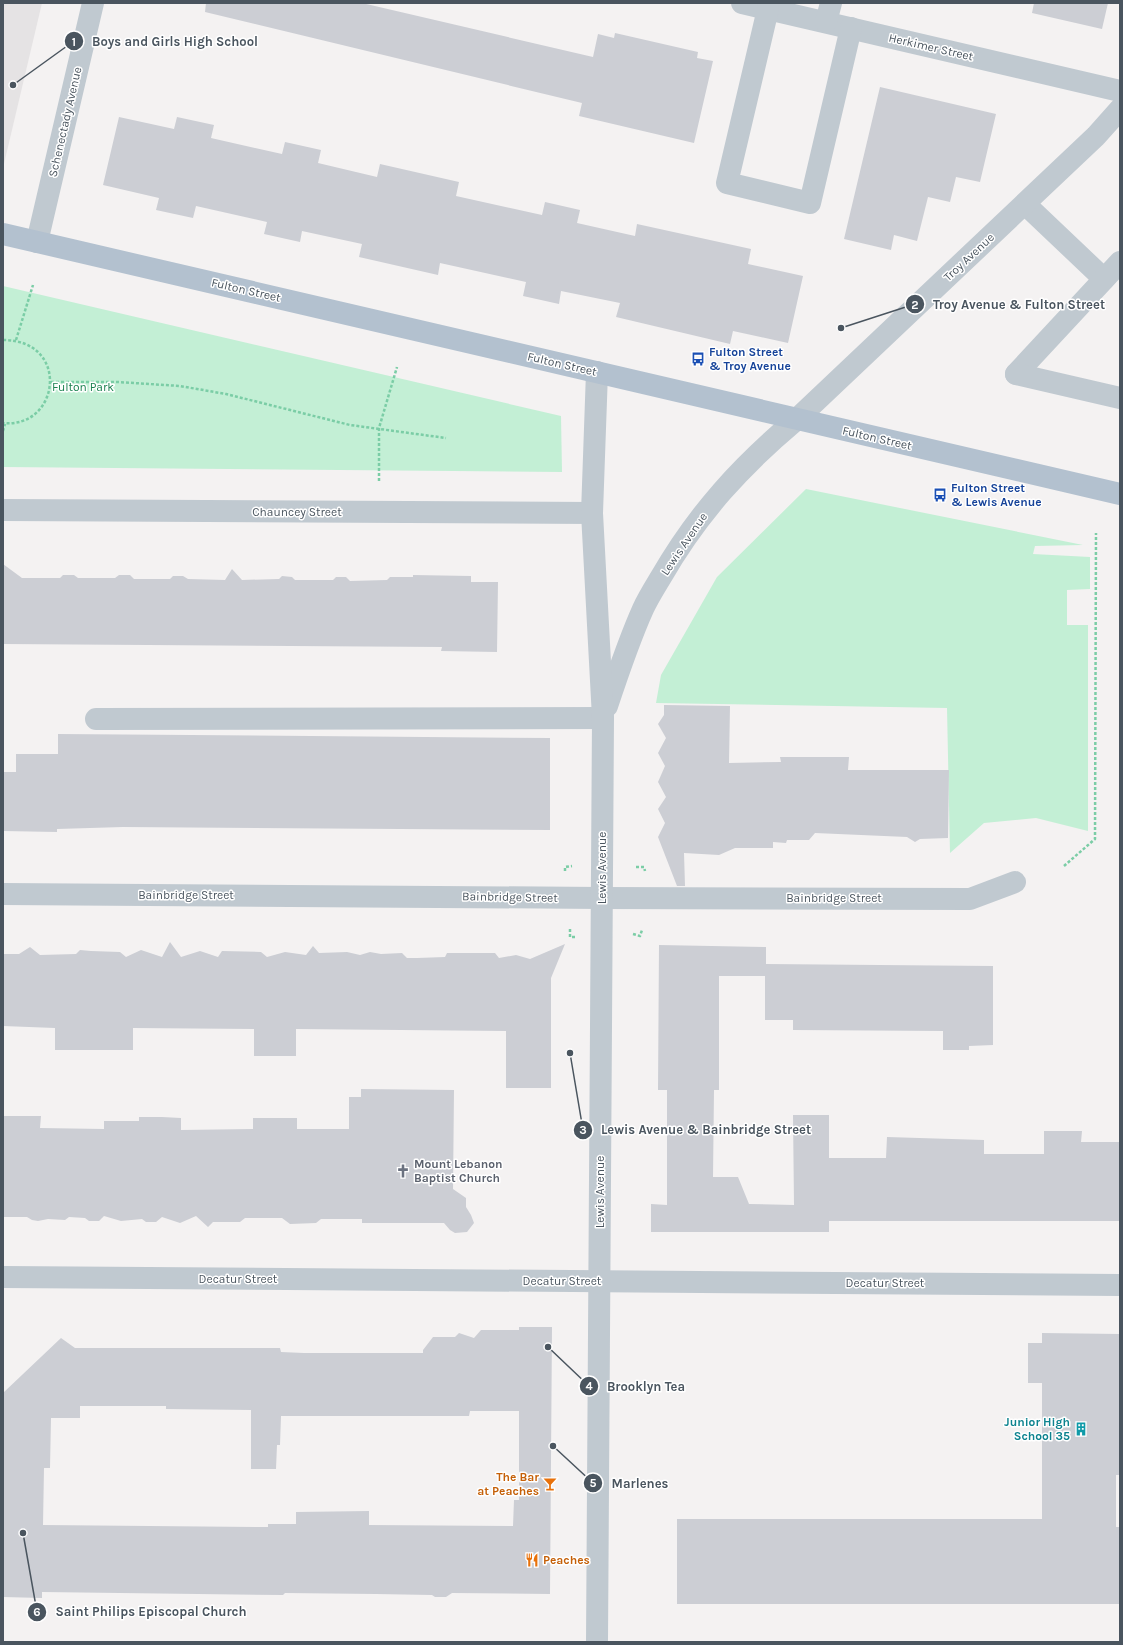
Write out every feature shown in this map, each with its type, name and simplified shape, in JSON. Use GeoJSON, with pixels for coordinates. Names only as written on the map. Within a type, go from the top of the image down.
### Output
{"type":"FeatureCollection","features":[{"type":"Feature","properties":{"kind":"main road","name":"Fulton Street"},"geometry":{"type":"LineString","coordinates":[[3,234],[1120,494]]}},
{"type":"Feature","properties":{"kind":"street","name":"Schenectady Avenue"},"geometry":{"type":"LineString","coordinates":[[37,242],[93,3]]}},
{"type":"Feature","properties":{"kind":"street","name":"Herkimer Street"},"geometry":{"type":"LineString","coordinates":[[742,3],[768,9],[828,13],[851,28],[1120,91]]}},
{"type":"Feature","properties":{"kind":"street"},"geometry":{"type":"LineString","coordinates":[[768,9],[727,184],[810,203],[851,28]]}},
{"type":"Feature","properties":{"kind":"street","name":"Troy Avenue"},"geometry":{"type":"LineString","coordinates":[[797,419],[1096,136],[1120,109]]}},
{"type":"Feature","properties":{"kind":"street"},"geometry":{"type":"LineString","coordinates":[[1025,204],[1104,279]]}},
{"type":"Feature","properties":{"kind":"street"},"geometry":{"type":"LineString","coordinates":[[1120,262],[1016,374],[1120,398]]}},
{"type":"Feature","properties":{"kind":"street","name":"Lewis Avenue"},"geometry":{"type":"LineString","coordinates":[[597,372],[592,513],[603,718],[597,1642]]}},
{"type":"Feature","properties":{"kind":"street","name":"Lewis Avenue"},"geometry":{"type":"LineString","coordinates":[[603,718],[621,662],[644,608],[678,548],[718,494],[762,449],[797,419]]}},
{"type":"Feature","properties":{"kind":"street","name":"Chauncey Street"},"geometry":{"type":"LineString","coordinates":[[3,510],[592,513]]}},
{"type":"Feature","properties":{"kind":"street"},"geometry":{"type":"LineString","coordinates":[[96,719],[603,718]]}},
{"type":"Feature","properties":{"kind":"street","name":"Bainbridge Street"},"geometry":{"type":"LineString","coordinates":[[3,894],[602,898],[970,898],[1015,882]]}},
{"type":"Feature","properties":{"kind":"street","name":"Decatur Street"},"geometry":{"type":"LineString","coordinates":[[3,1277],[1120,1285]]}},
{"type":"Feature","properties":{"kind":"path"},"geometry":{"type":"LineString","coordinates":[[16,340],[33,285]]}},
{"type":"Feature","properties":{"kind":"path"},"geometry":{"type":"LineString","coordinates":[[3,340],[16,340],[27,344],[40,355],[49,370],[51,382],[48,396],[41,408],[31,417],[19,422],[4,423],[3,431]]}},
{"type":"Feature","properties":{"kind":"path"},"geometry":{"type":"LineString","coordinates":[[379,481],[380,428],[397,367]]}},
{"type":"Feature","properties":{"kind":"path"},"geometry":{"type":"LineString","coordinates":[[51,382],[118,382],[180,386],[226,394],[350,425],[446,438]]}},
{"type":"Feature","properties":{"kind":"path"},"geometry":{"type":"LineString","coordinates":[[1064,866],[1095,839],[1096,534]]}},
{"type":"Feature","properties":{"kind":"path"},"geometry":{"type":"LineString","coordinates":[[636,867],[644,867],[645,874]]}},
{"type":"Feature","properties":{"kind":"path"},"geometry":{"type":"LineString","coordinates":[[570,929],[570,937],[577,937]]}},
{"type":"Feature","properties":{"kind":"path"},"geometry":{"type":"LineString","coordinates":[[633,934],[640,936],[642,930]]}},
{"type":"Feature","properties":{"kind":"shaded area"},"geometry":{"type":"Polygon","coordinates":[[[3,3],[42,3],[3,168],[3,3]]]}},
{"type":"Feature","properties":{"kind":"green space","name":"Fulton Park"},"geometry":{"type":"Polygon","coordinates":[[[3,286],[561,416],[562,472],[3,467],[3,286]]]}},
{"type":"Feature","properties":{"kind":"green space"},"geometry":{"type":"Polygon","coordinates":[[[806,489],[1083,545],[1035,546],[1033,554],[1090,557],[1090,589],[1067,590],[1067,625],[1088,625],[1088,831],[1036,818],[984,823],[950,853],[947,708],[656,703],[661,675],[717,577],[806,489]]]}},
{"type":"Feature","properties":{"kind":"building"},"geometry":{"type":"Polygon","coordinates":[[[206,3],[362,3],[593,57],[598,34],[614,38],[615,33],[698,52],[697,58],[713,61],[694,143],[579,116],[582,103],[205,12],[206,3]]]}},
{"type":"Feature","properties":{"kind":"building"},"geometry":{"type":"Polygon","coordinates":[[[1034,3],[1108,3],[1102,29],[1032,13],[1034,3]]]}},
{"type":"Feature","properties":{"kind":"building"},"geometry":{"type":"Polygon","coordinates":[[[880,87],[996,114],[980,182],[956,177],[950,202],[928,197],[917,241],[894,235],[891,250],[844,239],[880,87]]]}},
{"type":"Feature","properties":{"kind":"building"},"geometry":{"type":"Polygon","coordinates":[[[119,117],[174,129],[177,117],[214,125],[211,138],[282,154],[285,142],[321,150],[318,163],[377,177],[380,164],[459,182],[456,196],[542,215],[545,202],[580,210],[577,223],[635,236],[637,224],[751,249],[748,264],[803,276],[788,343],[733,331],[730,344],[616,317],[620,303],[561,291],[559,304],[523,296],[526,282],[440,263],[438,275],[359,257],[362,244],[302,231],[300,242],[264,234],[267,222],[196,206],[193,218],[156,210],[159,198],[103,185],[119,117]]]}},
{"type":"Feature","properties":{"kind":"building"},"geometry":{"type":"Polygon","coordinates":[[[3,564],[22,578],[60,578],[63,575],[74,575],[78,578],[115,578],[119,575],[130,575],[134,579],[170,579],[173,576],[183,576],[188,579],[225,580],[232,569],[242,580],[279,579],[282,576],[292,577],[295,580],[333,580],[336,577],[346,577],[350,581],[387,580],[390,577],[413,577],[413,575],[471,576],[471,582],[498,582],[497,652],[441,651],[442,647],[3,644],[3,564]]]}},
{"type":"Feature","properties":{"kind":"building"},"geometry":{"type":"Polygon","coordinates":[[[664,705],[730,706],[729,763],[781,762],[780,757],[849,757],[848,770],[949,770],[948,838],[920,839],[915,842],[907,837],[815,833],[809,840],[787,840],[786,843],[773,842],[773,848],[735,848],[719,855],[684,853],[685,886],[677,886],[658,837],[665,823],[658,809],[666,797],[658,782],[665,766],[658,753],[666,738],[658,724],[664,715],[664,705]]]}},
{"type":"Feature","properties":{"kind":"building"},"geometry":{"type":"Polygon","coordinates":[[[58,734],[550,738],[550,830],[123,827],[57,829],[57,832],[3,831],[3,772],[16,772],[16,754],[58,754],[58,734]]]}},
{"type":"Feature","properties":{"kind":"building"},"geometry":{"type":"Polygon","coordinates":[[[170,942],[181,957],[200,951],[218,957],[222,951],[261,952],[267,957],[285,952],[306,955],[313,946],[319,953],[347,952],[360,955],[370,952],[381,954],[402,953],[407,958],[417,958],[445,957],[447,953],[495,953],[499,958],[516,955],[530,959],[565,944],[551,978],[551,1088],[506,1088],[506,1031],[296,1029],[296,1056],[254,1056],[254,1029],[133,1028],[133,1050],[55,1050],[55,1028],[3,1026],[3,954],[19,954],[30,947],[40,955],[76,954],[80,950],[120,952],[126,957],[141,950],[162,957],[170,942]]]}},
{"type":"Feature","properties":{"kind":"building"},"geometry":{"type":"Polygon","coordinates":[[[659,945],[766,947],[766,964],[993,966],[993,1045],[969,1046],[969,1050],[943,1050],[943,1031],[793,1030],[793,1020],[765,1020],[765,976],[719,976],[719,1090],[714,1090],[713,1177],[738,1177],[749,1204],[794,1205],[793,1115],[829,1115],[829,1158],[886,1158],[887,1137],[984,1140],[984,1154],[1044,1154],[1044,1131],[1082,1131],[1081,1142],[1120,1142],[1120,1221],[829,1221],[829,1232],[651,1232],[651,1204],[667,1205],[667,1090],[658,1090],[659,945]]]}},
{"type":"Feature","properties":{"kind":"building"},"geometry":{"type":"Polygon","coordinates":[[[361,1089],[454,1090],[453,1189],[466,1198],[466,1207],[474,1223],[467,1232],[455,1233],[444,1223],[362,1223],[362,1219],[321,1219],[316,1223],[290,1224],[282,1218],[245,1218],[240,1222],[213,1222],[208,1227],[196,1216],[180,1223],[162,1217],[156,1222],[146,1222],[142,1219],[121,1221],[104,1216],[99,1221],[89,1221],[85,1218],[69,1217],[65,1220],[48,1219],[38,1221],[27,1217],[3,1217],[3,1116],[41,1116],[40,1128],[104,1129],[104,1121],[139,1121],[139,1117],[162,1117],[181,1118],[181,1130],[253,1129],[253,1118],[297,1118],[297,1129],[349,1129],[349,1097],[361,1097],[361,1089]]]}},
{"type":"Feature","properties":{"kind":"building"},"geometry":{"type":"Polygon","coordinates":[[[519,1327],[552,1327],[550,1594],[452,1593],[446,1597],[435,1597],[432,1595],[376,1594],[285,1593],[283,1595],[42,1592],[42,1598],[3,1597],[3,1393],[61,1338],[75,1348],[280,1348],[281,1352],[304,1353],[423,1353],[423,1350],[433,1337],[455,1337],[459,1333],[474,1338],[481,1330],[519,1330],[519,1327]],[[80,1406],[80,1418],[51,1418],[50,1468],[44,1468],[43,1525],[268,1527],[268,1524],[296,1524],[296,1512],[369,1511],[369,1525],[513,1526],[514,1500],[519,1500],[519,1411],[470,1411],[469,1416],[281,1416],[280,1445],[277,1445],[276,1469],[251,1469],[251,1410],[166,1409],[166,1406],[80,1406]]]}},
{"type":"Feature","properties":{"kind":"building","name":"Junior High School 35"},"geometry":{"type":"Polygon","coordinates":[[[1042,1333],[1120,1334],[1120,1475],[1116,1475],[1116,1527],[1120,1527],[1120,1604],[677,1604],[677,1519],[1042,1519],[1042,1383],[1028,1383],[1028,1343],[1042,1343],[1042,1333]]]}},
{"type":"Feature","properties":{"kind":"place","name":"Boys and Girls High School"},"geometry":{"type":"Point","coordinates":[13,85]}},
{"type":"Feature","properties":{"kind":"place","name":"Troy Avenue & Fulton Street"},"geometry":{"type":"Point","coordinates":[841,328]}},
{"type":"Feature","properties":{"kind":"place","name":"Fulton Street & Troy Avenue"},"geometry":{"type":"Point","coordinates":[698,359]}},
{"type":"Feature","properties":{"kind":"place","name":"Fulton Street & Lewis Avenue"},"geometry":{"type":"Point","coordinates":[940,495]}},
{"type":"Feature","properties":{"kind":"place","name":"Lewis Avenue & Bainbridge Street"},"geometry":{"type":"Point","coordinates":[570,1053]}},
{"type":"Feature","properties":{"kind":"place","name":"Mount Lebanon Baptist Church"},"geometry":{"type":"Point","coordinates":[403,1171]}},
{"type":"Feature","properties":{"kind":"place","name":"Brooklyn Tea"},"geometry":{"type":"Point","coordinates":[548,1347]}},
{"type":"Feature","properties":{"kind":"place","name":"Junior High School 35"},"geometry":{"type":"Point","coordinates":[1081,1429]}},
{"type":"Feature","properties":{"kind":"place","name":"Marlenes"},"geometry":{"type":"Point","coordinates":[553,1446]}},
{"type":"Feature","properties":{"kind":"place","name":"The Bar at Peaches"},"geometry":{"type":"Point","coordinates":[550,1484]}},
{"type":"Feature","properties":{"kind":"place","name":"Saint Philips Episcopal Church"},"geometry":{"type":"Point","coordinates":[23,1533]}},
{"type":"Feature","properties":{"kind":"place","name":"Peaches"},"geometry":{"type":"Point","coordinates":[532,1560]}}]}
